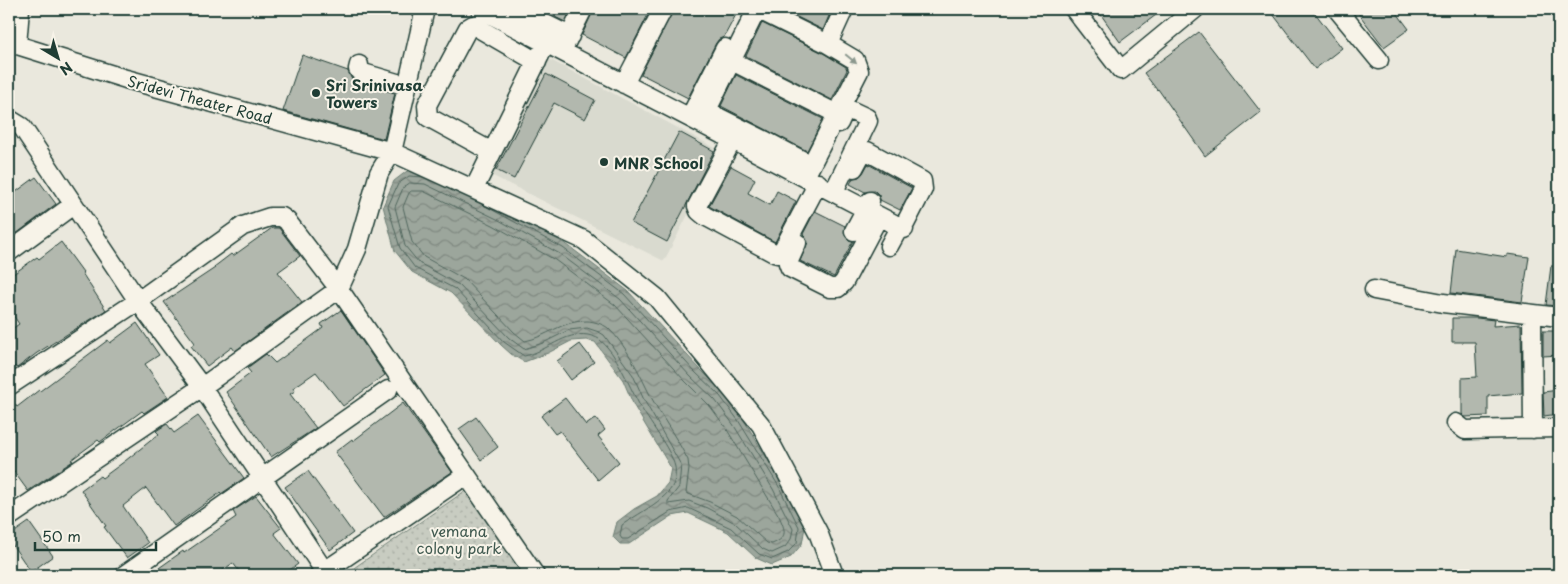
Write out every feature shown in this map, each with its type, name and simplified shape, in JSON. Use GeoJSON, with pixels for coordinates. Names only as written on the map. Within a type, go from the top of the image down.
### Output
{"type":"FeatureCollection","features":[{"type":"Feature","properties":{"kind":"street"},"geometry":{"type":"LineString","coordinates":[[13,45],[20,9]]}},
{"type":"Feature","properties":{"kind":"street"},"geometry":{"type":"LineString","coordinates":[[9,517],[202,387],[339,289],[357,249],[379,173],[392,152],[425,9]]}},
{"type":"Feature","properties":{"kind":"street"},"geometry":{"type":"LineString","coordinates":[[480,9],[624,84],[690,116],[713,122],[761,146],[903,225]]}},
{"type":"Feature","properties":{"kind":"street"},"geometry":{"type":"LineString","coordinates":[[516,9],[570,36]]}},
{"type":"Feature","properties":{"kind":"street"},"geometry":{"type":"LineString","coordinates":[[562,52],[584,9]]}},
{"type":"Feature","properties":{"kind":"street"},"geometry":{"type":"LineString","coordinates":[[624,84],[663,9]]}},
{"type":"Feature","properties":{"kind":"street"},"geometry":{"type":"LineString","coordinates":[[690,116],[753,9]]}},
{"type":"Feature","properties":{"kind":"street"},"geometry":{"type":"LineString","coordinates":[[753,9],[828,44],[855,60],[859,70],[837,114],[825,182],[789,259],[789,266],[830,288],[838,288],[844,282],[873,208]]}},
{"type":"Feature","properties":{"kind":"street"},"geometry":{"type":"LineString","coordinates":[[753,9],[732,61],[708,108],[713,122],[733,139],[761,146]]}},
{"type":"Feature","properties":{"kind":"street"},"geometry":{"type":"LineString","coordinates":[[828,44],[843,11],[842,9]]}},
{"type":"Feature","properties":{"kind":"street"},"geometry":{"type":"LineString","coordinates":[[1074,9],[1121,70],[1195,9]]}},
{"type":"Feature","properties":{"kind":"street"},"geometry":{"type":"LineString","coordinates":[[1337,9],[1379,60]]}},
{"type":"Feature","properties":{"kind":"street"},"geometry":{"type":"LineString","coordinates":[[492,152],[428,117],[427,105],[468,28],[473,25],[537,62]]}},
{"type":"Feature","properties":{"kind":"street"},"geometry":{"type":"LineString","coordinates":[[474,189],[546,43]]}},
{"type":"Feature","properties":{"kind":"street","name":"Sridevi Theater Road"},"geometry":{"type":"LineString","coordinates":[[13,45],[126,79],[392,152],[584,240],[657,298],[762,425],[818,532],[834,575]]}},
{"type":"Feature","properties":{"kind":"street"},"geometry":{"type":"LineString","coordinates":[[732,61],[837,114]]}},
{"type":"Feature","properties":{"kind":"street"},"geometry":{"type":"LineString","coordinates":[[359,65],[358,69],[360,72],[407,86]]}},
{"type":"Feature","properties":{"kind":"street"},"geometry":{"type":"LineString","coordinates":[[9,119],[22,126],[138,301],[202,387],[324,574],[466,475]]}},
{"type":"Feature","properties":{"kind":"street"},"geometry":{"type":"LineString","coordinates":[[733,139],[697,206],[706,216],[774,253],[782,253],[825,182],[864,151],[920,180],[924,184],[924,189],[889,246]]}},
{"type":"Feature","properties":{"kind":"street"},"geometry":{"type":"LineString","coordinates":[[9,252],[73,205]]}},
{"type":"Feature","properties":{"kind":"street"},"geometry":{"type":"LineString","coordinates":[[854,231],[873,208]]}},
{"type":"Feature","properties":{"kind":"street"},"geometry":{"type":"LineString","coordinates":[[9,386],[138,301],[243,226],[270,217],[282,217],[339,289],[466,475],[528,573]]}},
{"type":"Feature","properties":{"kind":"street"},"geometry":{"type":"LineString","coordinates":[[1374,290],[1443,303],[1559,317]]}},
{"type":"Feature","properties":{"kind":"street"},"geometry":{"type":"LineString","coordinates":[[1532,314],[1533,429]]}},
{"type":"Feature","properties":{"kind":"street"},"geometry":{"type":"LineString","coordinates":[[124,575],[388,390]]}},
{"type":"Feature","properties":{"kind":"street"},"geometry":{"type":"LineString","coordinates":[[1456,423],[1465,430],[1559,428]]}},
{"type":"Feature","properties":{"kind":"shaded area","name":"MNR School"},"geometry":{"type":"Polygon","coordinates":[[[545,57],[721,151],[664,261],[487,173],[545,57]]]}},
{"type":"Feature","properties":{"kind":"green space","name":"vemana colony park"},"geometry":{"type":"Polygon","coordinates":[[[465,491],[524,563],[507,575],[350,575],[348,572],[465,491]]]}},
{"type":"Feature","properties":{"kind":"water"},"geometry":{"type":"Polygon","coordinates":[[[407,171],[428,173],[502,209],[566,244],[628,291],[724,393],[742,417],[782,483],[805,527],[802,544],[791,557],[772,565],[756,558],[728,532],[688,513],[672,516],[629,544],[620,544],[613,537],[617,522],[634,509],[657,496],[668,483],[671,468],[634,406],[623,380],[595,342],[586,340],[571,341],[548,353],[524,362],[501,345],[451,293],[412,272],[395,251],[383,206],[394,181],[407,171]]]}},
{"type":"Feature","properties":{"kind":"building"},"geometry":{"type":"Polygon","coordinates":[[[539,9],[571,9],[565,22],[539,9]]]}},
{"type":"Feature","properties":{"kind":"building"},"geometry":{"type":"Polygon","coordinates":[[[594,9],[651,9],[626,58],[582,35],[594,9]]]}},
{"type":"Feature","properties":{"kind":"building"},"geometry":{"type":"Polygon","coordinates":[[[674,9],[739,9],[724,37],[716,43],[688,98],[641,74],[674,9]]]}},
{"type":"Feature","properties":{"kind":"building"},"geometry":{"type":"Polygon","coordinates":[[[781,9],[827,9],[831,11],[823,30],[781,9]]]}},
{"type":"Feature","properties":{"kind":"building"},"geometry":{"type":"Polygon","coordinates":[[[1097,9],[1164,9],[1120,42],[1097,9]]]}},
{"type":"Feature","properties":{"kind":"building"},"geometry":{"type":"Polygon","coordinates":[[[1269,9],[1312,9],[1342,48],[1315,69],[1269,9]]]}},
{"type":"Feature","properties":{"kind":"building"},"geometry":{"type":"Polygon","coordinates":[[[1355,9],[1394,9],[1409,29],[1384,47],[1355,9]]]}},
{"type":"Feature","properties":{"kind":"building"},"geometry":{"type":"Polygon","coordinates":[[[762,23],[823,53],[846,67],[847,70],[832,100],[746,56],[762,23]]]}},
{"type":"Feature","properties":{"kind":"building"},"geometry":{"type":"Polygon","coordinates":[[[1199,32],[1261,112],[1205,156],[1158,89],[1144,73],[1199,32]]]}},
{"type":"Feature","properties":{"kind":"building"},"geometry":{"type":"Polygon","coordinates":[[[302,55],[348,71],[351,78],[357,82],[395,93],[384,139],[283,111],[302,55]]]}},
{"type":"Feature","properties":{"kind":"building"},"geometry":{"type":"Polygon","coordinates":[[[546,74],[595,100],[585,119],[554,103],[514,179],[496,170],[546,74]]]}},
{"type":"Feature","properties":{"kind":"building"},"geometry":{"type":"Polygon","coordinates":[[[736,75],[823,119],[807,151],[721,106],[736,75]]]}},
{"type":"Feature","properties":{"kind":"building"},"geometry":{"type":"Polygon","coordinates":[[[679,132],[714,151],[667,242],[631,223],[679,132]]]}},
{"type":"Feature","properties":{"kind":"building"},"geometry":{"type":"Polygon","coordinates":[[[868,164],[912,188],[900,210],[880,200],[879,195],[875,191],[865,192],[850,184],[853,178],[859,177],[863,173],[868,164]]]}},
{"type":"Feature","properties":{"kind":"building"},"geometry":{"type":"Polygon","coordinates":[[[731,166],[755,179],[748,193],[770,205],[777,191],[796,201],[775,242],[709,206],[731,166]]]}},
{"type":"Feature","properties":{"kind":"building"},"geometry":{"type":"Polygon","coordinates":[[[36,177],[56,204],[16,234],[9,224],[9,197],[36,177]]]}},
{"type":"Feature","properties":{"kind":"building"},"geometry":{"type":"Polygon","coordinates":[[[815,211],[845,226],[845,236],[853,241],[834,277],[800,261],[808,242],[803,234],[815,211]]]}},
{"type":"Feature","properties":{"kind":"building"},"geometry":{"type":"Polygon","coordinates":[[[272,228],[279,228],[300,256],[278,272],[302,302],[235,351],[232,347],[207,366],[191,346],[195,343],[164,302],[215,268],[231,254],[233,256],[272,228]]]}},
{"type":"Feature","properties":{"kind":"building"},"geometry":{"type":"Polygon","coordinates":[[[61,242],[83,272],[106,310],[37,353],[17,368],[15,366],[9,371],[9,331],[19,324],[9,309],[9,277],[37,257],[39,259],[61,242]]]}},
{"type":"Feature","properties":{"kind":"building"},"geometry":{"type":"Polygon","coordinates":[[[1456,249],[1507,257],[1507,254],[1529,257],[1522,302],[1451,293],[1456,249]]]}},
{"type":"Feature","properties":{"kind":"building"},"geometry":{"type":"Polygon","coordinates":[[[1551,266],[1559,266],[1559,306],[1546,305],[1551,266]]]}},
{"type":"Feature","properties":{"kind":"building"},"geometry":{"type":"Polygon","coordinates":[[[341,310],[385,375],[343,406],[316,372],[293,388],[295,391],[290,394],[316,428],[271,457],[226,392],[251,373],[247,368],[266,354],[275,363],[323,328],[321,324],[341,310]]]}},
{"type":"Feature","properties":{"kind":"building"},"geometry":{"type":"Polygon","coordinates":[[[1452,318],[1494,320],[1493,326],[1521,324],[1522,393],[1488,396],[1488,416],[1465,417],[1462,414],[1462,378],[1477,377],[1475,342],[1452,342],[1452,318]]]}},
{"type":"Feature","properties":{"kind":"building"},"geometry":{"type":"Polygon","coordinates":[[[137,323],[159,355],[145,364],[168,397],[144,413],[142,411],[100,442],[98,440],[71,460],[73,461],[28,491],[9,465],[9,396],[17,407],[108,340],[110,343],[137,323]]]}},
{"type":"Feature","properties":{"kind":"building"},"geometry":{"type":"Polygon","coordinates":[[[1543,331],[1559,331],[1559,355],[1543,356],[1543,331]]]}},
{"type":"Feature","properties":{"kind":"building"},"geometry":{"type":"Polygon","coordinates":[[[580,344],[594,362],[571,380],[557,361],[580,344]]]}},
{"type":"Feature","properties":{"kind":"building"},"geometry":{"type":"Polygon","coordinates":[[[1559,390],[1559,414],[1544,416],[1543,392],[1559,390]]]}},
{"type":"Feature","properties":{"kind":"building"},"geometry":{"type":"Polygon","coordinates":[[[565,398],[586,425],[596,418],[605,430],[598,436],[619,462],[598,480],[560,431],[555,434],[541,416],[565,398]]]}},
{"type":"Feature","properties":{"kind":"building"},"geometry":{"type":"Polygon","coordinates":[[[403,403],[452,472],[384,517],[335,452],[352,439],[353,441],[403,403]]]}},
{"type":"Feature","properties":{"kind":"building"},"geometry":{"type":"Polygon","coordinates":[[[198,416],[244,478],[174,526],[146,488],[123,506],[148,543],[127,558],[104,527],[106,526],[81,490],[100,476],[102,478],[125,461],[159,434],[156,431],[167,424],[174,433],[198,416]]]}},
{"type":"Feature","properties":{"kind":"building"},"geometry":{"type":"Polygon","coordinates":[[[476,417],[498,447],[481,460],[459,429],[476,417]]]}},
{"type":"Feature","properties":{"kind":"building"},"geometry":{"type":"Polygon","coordinates":[[[308,471],[353,533],[330,550],[285,487],[308,471]]]}},
{"type":"Feature","properties":{"kind":"building"},"geometry":{"type":"Polygon","coordinates":[[[256,496],[281,528],[274,533],[298,564],[283,575],[242,575],[233,563],[216,575],[149,575],[236,517],[233,511],[256,496]]]}},
{"type":"Feature","properties":{"kind":"building"},"geometry":{"type":"Polygon","coordinates":[[[29,522],[53,556],[31,572],[9,540],[9,536],[29,522]]]}},
{"type":"Feature","properties":{"kind":"place","name":"Sri Srinivasa Towers"},"geometry":{"type":"Point","coordinates":[316,93]}},
{"type":"Feature","properties":{"kind":"place","name":"MNR School"},"geometry":{"type":"Point","coordinates":[604,162]}}]}
